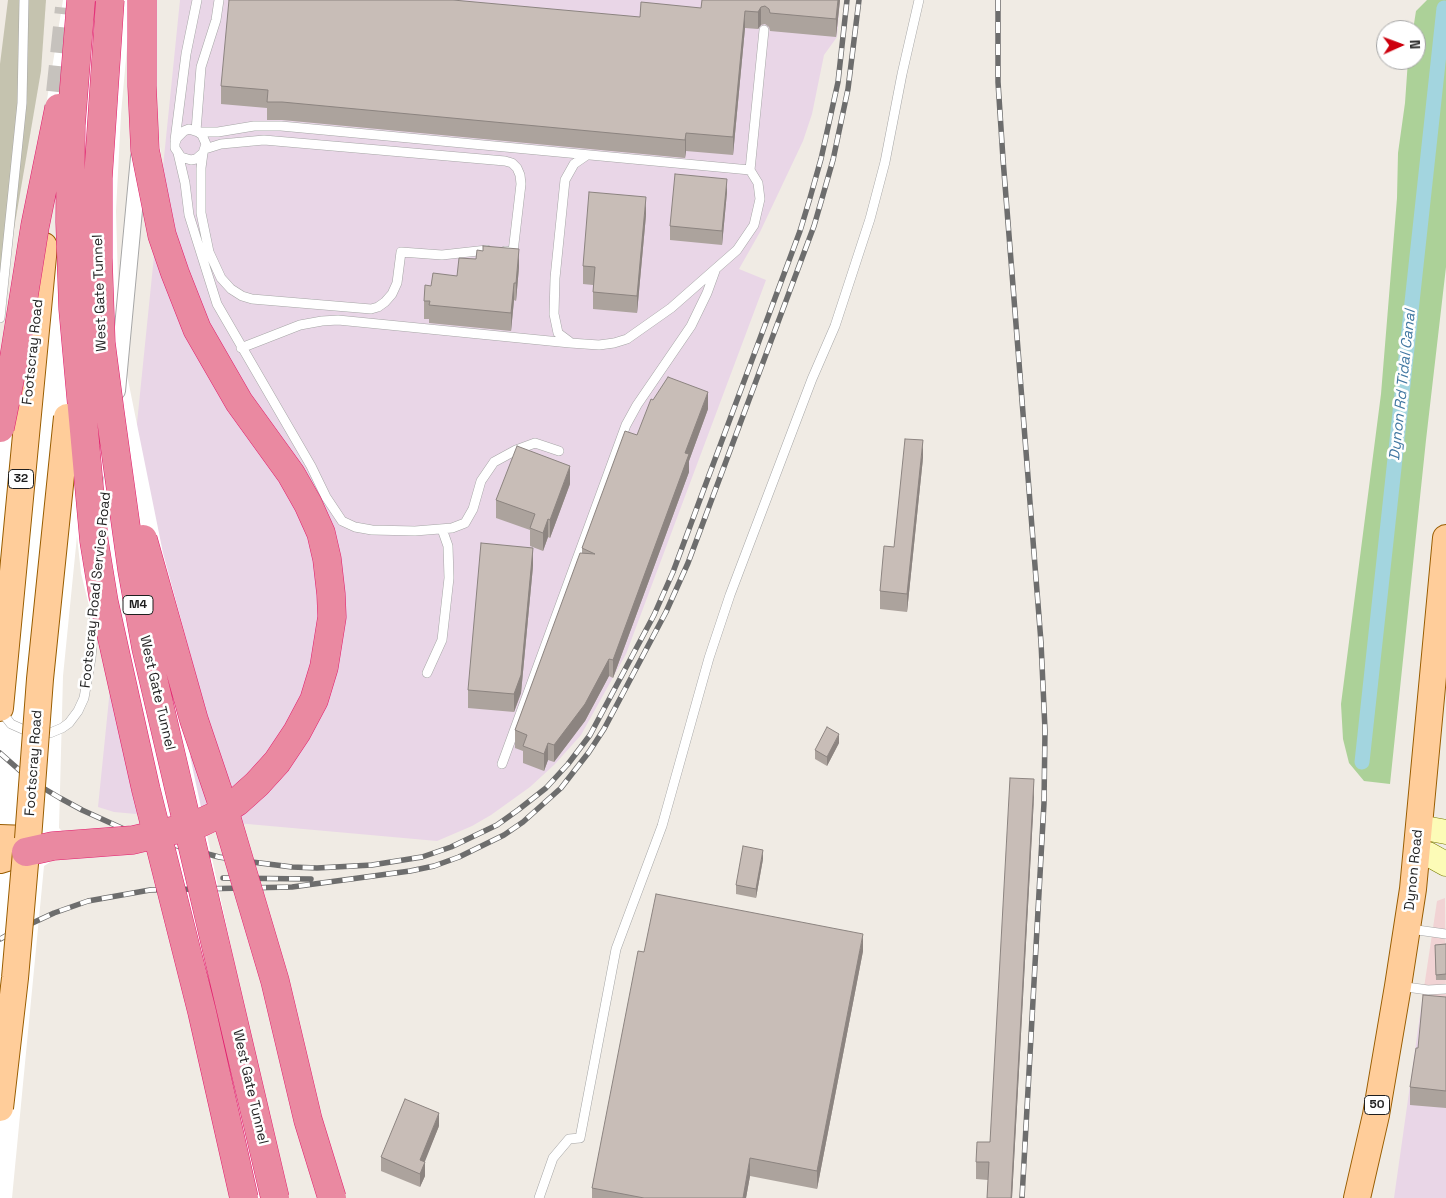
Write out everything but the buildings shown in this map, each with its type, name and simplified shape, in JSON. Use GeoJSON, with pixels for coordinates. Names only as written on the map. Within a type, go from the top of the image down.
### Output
{"type":"FeatureCollection","features":[{"type":"Feature","properties":{"kind":"highway"},"geometry":{"type":"LineString","coordinates":[[0,428],[14,364],[35,226],[63,86],[74,0]]}},
{"type":"Feature","properties":{"kind":"highway","name":"West Gate Tunnel"},"geometry":{"type":"LineString","coordinates":[[81,0],[71,125],[70,222],[73,309],[94,541],[104,602],[122,684],[202,1012],[244,1198]]}},
{"type":"Feature","properties":{"kind":"highway","name":"West Gate Tunnel"},"geometry":{"type":"LineString","coordinates":[[110,0],[98,178],[100,343],[132,570],[146,648],[275,1198]]}},
{"type":"Feature","properties":{"kind":"highway"},"geometry":{"type":"LineString","coordinates":[[27,845],[53,846],[133,840],[196,826],[237,802],[277,762],[297,732],[314,700],[324,667],[332,617],[327,559],[321,533],[308,504],[291,474],[239,402],[197,329],[162,235],[145,150],[142,86],[142,0]]}},
{"type":"Feature","properties":{"kind":"highway"},"geometry":{"type":"LineString","coordinates":[[110,412],[152,574],[194,720],[224,809],[275,981],[308,1120],[332,1198]]}},
{"type":"Feature","properties":{"kind":"main road","name":"Footscray Road"},"geometry":{"type":"LineString","coordinates":[[0,709],[48,206]]}},
{"type":"Feature","properties":{"kind":"main road","name":"Footscray Road"},"geometry":{"type":"LineString","coordinates":[[0,1108],[15,978],[42,660],[67,417]]}},
{"type":"Feature","properties":{"kind":"main road","name":"Dynon Road"},"geometry":{"type":"LineString","coordinates":[[1357,1198],[1376,1115],[1408,928],[1442,616],[1446,538]]}},
{"type":"Feature","properties":{"kind":"main road"},"geometry":{"type":"LineString","coordinates":[[0,838],[27,845]]}},
{"type":"Feature","properties":{"kind":"main road"},"geometry":{"type":"LineString","coordinates":[[0,860],[27,845]]}},
{"type":"Feature","properties":{"kind":"street"},"geometry":{"type":"LineString","coordinates":[[110,462],[154,0]]}},
{"type":"Feature","properties":{"kind":"street"},"geometry":{"type":"LineString","coordinates":[[1446,832],[1418,840],[1428,854],[1446,864]]}},
{"type":"Feature","properties":{"kind":"lane"},"geometry":{"type":"LineString","coordinates":[[0,318],[22,103],[24,0]]}},
{"type":"Feature","properties":{"kind":"lane"},"geometry":{"type":"LineString","coordinates":[[196,0],[186,54],[175,143],[185,183],[189,215],[204,268],[217,304],[241,348],[312,466],[326,497],[342,521],[355,527],[372,530],[452,528],[465,523],[473,510],[481,482],[494,462],[516,450],[535,443],[559,451]]}},
{"type":"Feature","properties":{"kind":"lane"},"geometry":{"type":"LineString","coordinates":[[178,153],[181,157],[191,160],[196,159],[204,151],[221,144],[264,140],[505,160],[512,163],[520,175],[513,252],[493,250],[442,255],[401,252],[399,274],[392,294],[385,302],[372,309],[252,299],[242,296],[231,289],[221,278],[209,252],[202,213],[201,168],[204,151],[204,139],[197,131],[202,67],[216,20],[219,0]]}},
{"type":"Feature","properties":{"kind":"lane"},"geometry":{"type":"LineString","coordinates":[[539,1198],[553,1158],[569,1139],[580,1138],[616,948],[662,826],[709,658],[730,595],[808,388],[836,326],[886,162],[902,74],[919,0]]}},
{"type":"Feature","properties":{"kind":"lane"},"geometry":{"type":"LineString","coordinates":[[241,348],[300,325],[338,320],[599,345],[627,339],[671,308],[715,270],[737,250],[754,224],[760,198],[758,183],[750,170],[764,30]]}},
{"type":"Feature","properties":{"kind":"lane"},"geometry":{"type":"LineString","coordinates":[[175,143],[176,138],[189,129],[218,132],[254,126],[281,126],[750,170]]}},
{"type":"Feature","properties":{"kind":"lane"},"geometry":{"type":"LineString","coordinates":[[570,342],[558,333],[554,314],[555,278],[565,180],[574,164],[588,154]]}},
{"type":"Feature","properties":{"kind":"lane"},"geometry":{"type":"LineString","coordinates":[[502,764],[626,425],[637,405],[691,326],[707,293],[715,270]]}},
{"type":"Feature","properties":{"kind":"lane","name":"Footscray Road Service Road"},"geometry":{"type":"LineString","coordinates":[[0,709],[11,724],[29,732],[50,733],[69,723],[78,711],[84,698],[91,658],[110,462]]}},
{"type":"Feature","properties":{"kind":"lane"},"geometry":{"type":"LineString","coordinates":[[427,673],[442,640],[449,578],[448,546],[442,529]]}},
{"type":"Feature","properties":{"kind":"lane"},"geometry":{"type":"LineString","coordinates":[[1408,928],[1446,934]]}},
{"type":"Feature","properties":{"kind":"lane"},"geometry":{"type":"LineString","coordinates":[[1398,986],[1428,990],[1446,989]]}},
{"type":"Feature","properties":{"kind":"shaded area"},"geometry":{"type":"Polygon","coordinates":[[[8,0],[46,0],[41,71],[0,311],[0,64],[8,0]]]}},
{"type":"Feature","properties":{"kind":"shaded area"},"geometry":{"type":"Polygon","coordinates":[[[180,0],[840,0],[837,37],[824,55],[812,114],[803,141],[760,232],[739,269],[766,280],[626,654],[581,735],[555,764],[530,787],[491,815],[472,826],[437,841],[114,812],[98,807],[180,0]]]}},
{"type":"Feature","properties":{"kind":"shaded area"},"geometry":{"type":"Polygon","coordinates":[[[1445,898],[1446,1004],[1422,1001],[1437,901],[1445,898]]]}},
{"type":"Feature","properties":{"kind":"shaded area"},"geometry":{"type":"Polygon","coordinates":[[[1422,1001],[1446,1004],[1446,1198],[1394,1198],[1422,1001]]]}},
{"type":"Feature","properties":{"kind":"green space"},"geometry":{"type":"Polygon","coordinates":[[[1427,0],[1446,0],[1446,267],[1390,784],[1364,781],[1349,763],[1343,739],[1341,704],[1381,394],[1397,198],[1398,153],[1407,70],[1426,70],[1426,20],[1415,20],[1416,11],[1427,0]]]}},
{"type":"Feature","properties":{"kind":"pier"},"geometry":{"type":"Polygon","coordinates":[[[63,0],[152,0],[156,109],[162,165],[130,14],[121,114],[116,211],[118,282],[125,365],[163,553],[216,749],[190,756],[285,1198],[230,1198],[173,946],[149,851],[115,856],[55,859],[44,866],[12,1198],[0,1198],[0,364],[18,248],[64,254],[63,155],[38,156],[63,0]],[[77,536],[63,676],[59,828],[65,834],[143,827],[81,573],[77,536]]]}},
{"type":"Feature","properties":{"kind":"waterway","name":"Dynon Rd Tidal Canal"},"geometry":{"type":"LineString","coordinates":[[1362,762],[1444,8]]}},
{"type":"Feature","properties":{"kind":"tunnel"},"geometry":{"type":"LineString","coordinates":[[55,131],[68,8]]}},
{"type":"Feature","properties":{"kind":"railway"},"geometry":{"type":"LineString","coordinates":[[0,753],[33,782],[82,810],[137,835],[219,857],[292,867],[317,868],[372,865],[422,857],[451,847],[497,825],[546,788],[568,764],[590,735],[654,615],[673,572],[800,231],[821,159],[838,82],[847,0]]}},
{"type":"Feature","properties":{"kind":"railway"},"geometry":{"type":"LineString","coordinates":[[0,939],[54,913],[88,901],[150,890],[292,887],[434,866],[459,857],[504,835],[523,822],[561,788],[604,729],[666,612],[688,563],[814,226],[833,160],[848,89],[859,0]]}},
{"type":"Feature","properties":{"kind":"railway"},"geometry":{"type":"LineString","coordinates":[[998,0],[998,82],[1041,642],[1045,730],[1044,803],[1022,1198]]}},
{"type":"Feature","properties":{"kind":"railway"},"geometry":{"type":"LineString","coordinates":[[223,878],[311,879]]}}]}
